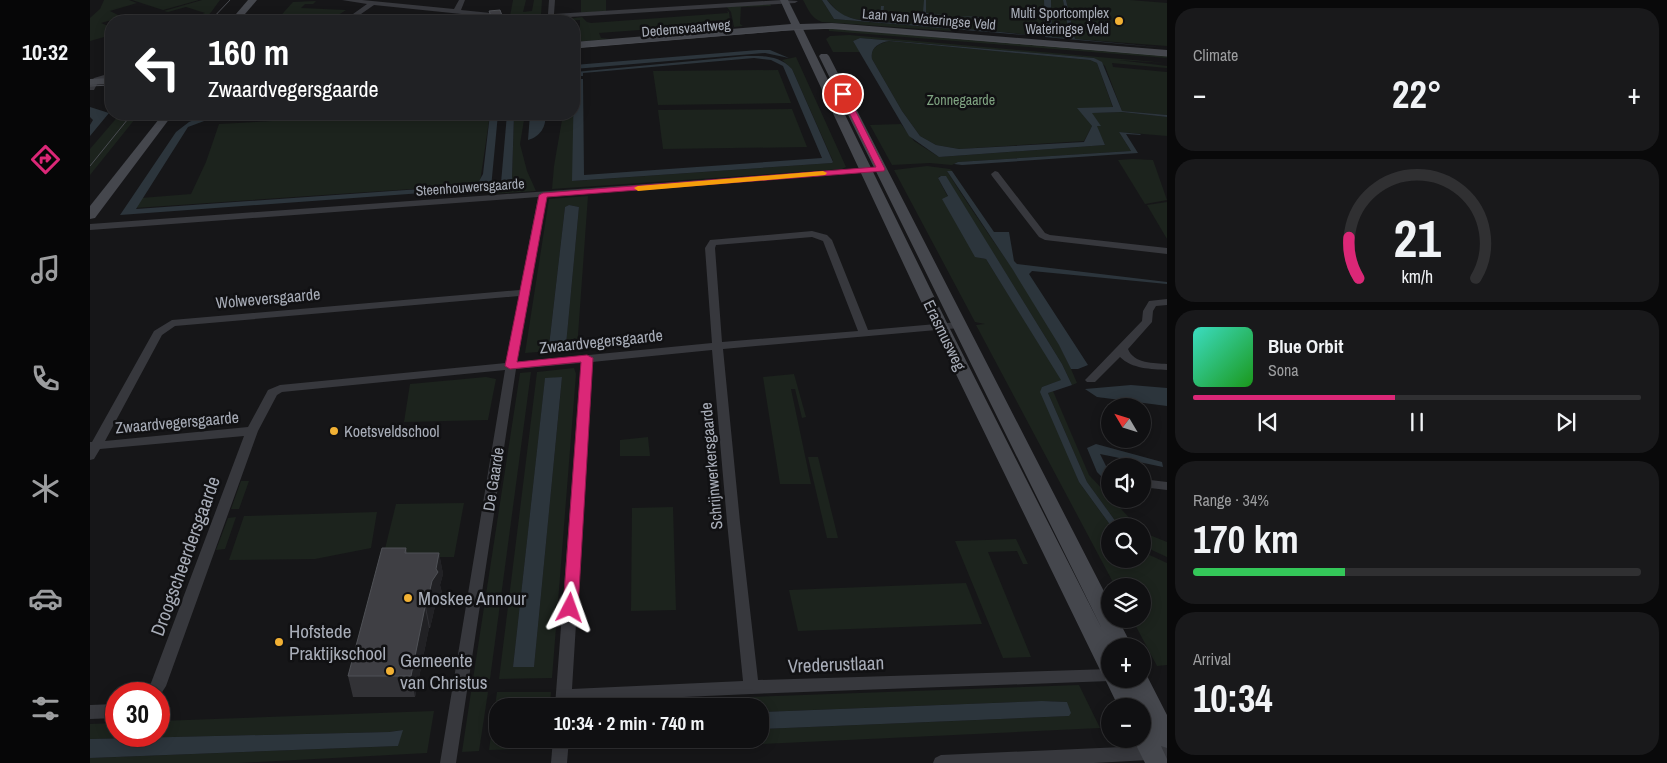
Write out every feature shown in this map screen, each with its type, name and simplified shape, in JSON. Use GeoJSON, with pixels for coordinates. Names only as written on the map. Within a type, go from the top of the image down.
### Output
{"type":"FeatureCollection","features":[{"type":"Feature","properties":{"kind":"main road"},"geometry":{"type":"LineString","coordinates":[[239,15],[252,0]]}},
{"type":"Feature","properties":{"kind":"main road"},"geometry":{"type":"LineString","coordinates":[[250,15],[263,0]]}},
{"type":"Feature","properties":{"kind":"main road","name":"Erasmusweg"},"geometry":{"type":"LineString","coordinates":[[785,0],[809,34],[874,170],[960,325],[1117,638]]}},
{"type":"Feature","properties":{"kind":"main road","name":"Erasmusweg"},"geometry":{"type":"LineString","coordinates":[[798,6],[809,34],[874,170],[940,327],[1101,649]]}},
{"type":"Feature","properties":{"kind":"main road","name":"Laan van Wateringse Veld"},"geometry":{"type":"LineString","coordinates":[[809,34],[863,27],[1167,53]]}},
{"type":"Feature","properties":{"kind":"main road","name":"Laan van Wateringse Veld"},"geometry":{"type":"LineString","coordinates":[[809,34],[863,33],[1167,59]]}},
{"type":"Feature","properties":{"kind":"main road","name":"Dedemsvaartweg"},"geometry":{"type":"LineString","coordinates":[[580,45],[809,34]]}},
{"type":"Feature","properties":{"kind":"main road","name":"Dedemsvaartweg"},"geometry":{"type":"LineString","coordinates":[[580,51],[809,34]]}},
{"type":"Feature","properties":{"kind":"main road"},"geometry":{"type":"LineString","coordinates":[[91,85],[105,82]]}},
{"type":"Feature","properties":{"kind":"main road"},"geometry":{"type":"LineString","coordinates":[[91,85],[105,86]]}},
{"type":"Feature","properties":{"kind":"main road"},"geometry":{"type":"LineString","coordinates":[[90,200],[152,120]]}},
{"type":"Feature","properties":{"kind":"main road"},"geometry":{"type":"LineString","coordinates":[[1140,688],[1157,748]]}},
{"type":"Feature","properties":{"kind":"street"},"geometry":{"type":"LineString","coordinates":[[345,0],[476,15]]}},
{"type":"Feature","properties":{"kind":"street"},"geometry":{"type":"LineString","coordinates":[[454,12],[459,9],[462,0]]}},
{"type":"Feature","properties":{"kind":"street"},"geometry":{"type":"LineString","coordinates":[[550,15],[552,0]]}},
{"type":"Feature","properties":{"kind":"street"},"geometry":{"type":"LineString","coordinates":[[580,16],[633,8],[700,3],[785,0],[798,6]]}},
{"type":"Feature","properties":{"kind":"street"},"geometry":{"type":"LineString","coordinates":[[356,15],[373,3]]}},
{"type":"Feature","properties":{"kind":"street"},"geometry":{"type":"LineString","coordinates":[[91,85],[105,76]]}},
{"type":"Feature","properties":{"kind":"street"},"geometry":{"type":"LineString","coordinates":[[90,215],[163,120]]}},
{"type":"Feature","properties":{"kind":"street","name":"Steenhouwersgaarde"},"geometry":{"type":"LineString","coordinates":[[90,227],[874,170]]}},
{"type":"Feature","properties":{"kind":"street"},"geometry":{"type":"LineString","coordinates":[[995,174],[1042,235],[1048,238],[1167,251]]}},
{"type":"Feature","properties":{"kind":"street","name":"De Gaarde"},"geometry":{"type":"LineString","coordinates":[[448,763],[510,366],[543,195]]}},
{"type":"Feature","properties":{"kind":"street","name":"Schrijnwerkersgaarde"},"geometry":{"type":"LineString","coordinates":[[751,687],[734,546],[710,248],[713,242],[812,234],[824,237],[828,240],[864,333]]}},
{"type":"Feature","properties":{"kind":"street","name":"Wolweversgaarde"},"geometry":{"type":"LineString","coordinates":[[92,449],[158,333],[172,324],[182,321],[524,293]]}},
{"type":"Feature","properties":{"kind":"street"},"geometry":{"type":"LineString","coordinates":[[1091,380],[1147,322],[1148,311],[1153,303],[1167,302]]}},
{"type":"Feature","properties":{"kind":"street","name":"Zwaardvegersgaarde"},"geometry":{"type":"LineString","coordinates":[[92,449],[252,431],[272,393],[280,389],[587,358],[960,325]]}},
{"type":"Feature","properties":{"kind":"street"},"geometry":{"type":"LineString","coordinates":[[1122,349],[1126,357],[1139,364]]}},
{"type":"Feature","properties":{"kind":"street"},"geometry":{"type":"LineString","coordinates":[[564,698],[587,358]]}},
{"type":"Feature","properties":{"kind":"street"},"geometry":{"type":"LineString","coordinates":[[1109,361],[1167,367]]}},
{"type":"Feature","properties":{"kind":"street","name":"Droogscheerdersgaarde"},"geometry":{"type":"LineString","coordinates":[[158,682],[252,431]]}},
{"type":"Feature","properties":{"kind":"street"},"geometry":{"type":"LineString","coordinates":[[1151,484],[1167,486]]}},
{"type":"Feature","properties":{"kind":"street","name":"Vrederustlaan"},"geometry":{"type":"LineString","coordinates":[[604,698],[751,687],[1101,675]]}},
{"type":"Feature","properties":{"kind":"street"},"geometry":{"type":"LineString","coordinates":[[90,712],[105,711]]}},
{"type":"Feature","properties":{"kind":"street"},"geometry":{"type":"LineString","coordinates":[[559,763],[560,748]]}},
{"type":"Feature","properties":{"kind":"street"},"geometry":{"type":"LineString","coordinates":[[941,763],[1157,748]]}},
{"type":"Feature","properties":{"kind":"green space"},"geometry":{"type":"Polygon","coordinates":[[[104,0],[129,0],[137,3],[110,11],[118,15],[105,15],[105,22],[101,23],[105,25],[105,37],[90,41],[90,18],[100,9],[104,0]]]}},
{"type":"Feature","properties":{"kind":"green space"},"geometry":{"type":"Polygon","coordinates":[[[132,0],[199,0],[163,10],[132,0]]]}},
{"type":"Feature","properties":{"kind":"green space"},"geometry":{"type":"Polygon","coordinates":[[[202,0],[220,0],[209,15],[200,15],[205,13],[186,7],[168,12],[164,11],[202,0]]]}},
{"type":"Feature","properties":{"kind":"green space"},"geometry":{"type":"Polygon","coordinates":[[[513,0],[526,0],[523,12],[532,11],[534,0],[542,0],[541,15],[510,15],[513,0]]]}},
{"type":"Feature","properties":{"kind":"green space"},"geometry":{"type":"Polygon","coordinates":[[[581,0],[606,0],[606,11],[581,13],[581,0]]]}},
{"type":"Feature","properties":{"kind":"green space"},"geometry":{"type":"Polygon","coordinates":[[[803,0],[822,0],[834,19],[951,29],[951,31],[822,22],[812,16],[803,0]]]}},
{"type":"Feature","properties":{"kind":"green space"},"geometry":{"type":"Polygon","coordinates":[[[827,0],[1044,0],[1045,36],[854,19],[840,14],[827,0]]]}},
{"type":"Feature","properties":{"kind":"green space"},"geometry":{"type":"Polygon","coordinates":[[[1051,0],[1063,0],[1071,38],[1052,37],[1051,0]]]}},
{"type":"Feature","properties":{"kind":"green space","name":"Multi Sportcomplex Wateringse Veld"},"geometry":{"type":"Polygon","coordinates":[[[1066,0],[1130,0],[1167,3],[1167,46],[1075,39],[1066,0]]]}},
{"type":"Feature","properties":{"kind":"green space"},"geometry":{"type":"Polygon","coordinates":[[[316,1],[313,4],[305,4],[301,8],[346,10],[338,15],[281,15],[293,2],[316,1]]]}},
{"type":"Feature","properties":{"kind":"green space"},"geometry":{"type":"Polygon","coordinates":[[[770,3],[771,6],[741,7],[740,24],[743,26],[734,27],[731,12],[726,6],[770,3]]]}},
{"type":"Feature","properties":{"kind":"green space"},"geometry":{"type":"Polygon","coordinates":[[[727,11],[729,12],[731,28],[726,28],[721,24],[599,33],[601,38],[610,39],[580,42],[580,17],[591,23],[728,13],[727,11]]]}},
{"type":"Feature","properties":{"kind":"green space"},"geometry":{"type":"Polygon","coordinates":[[[828,26],[1167,54],[1167,58],[829,31],[828,26]]]}},
{"type":"Feature","properties":{"kind":"green space"},"geometry":{"type":"Polygon","coordinates":[[[849,35],[1167,63],[1118,60],[1167,66],[1167,68],[1112,63],[1113,67],[1167,72],[1167,115],[1122,111],[1105,66],[1094,58],[860,38],[853,41],[860,52],[833,52],[826,39],[830,36],[849,35]]]}},
{"type":"Feature","properties":{"kind":"green space","name":"Zonnegaarde"},"geometry":{"type":"Polygon","coordinates":[[[889,41],[1090,60],[1097,63],[1113,108],[1078,108],[1092,126],[1084,141],[959,149],[936,145],[920,136],[902,111],[872,59],[874,49],[889,41]]]}},
{"type":"Feature","properties":{"kind":"green space"},"geometry":{"type":"Polygon","coordinates":[[[796,57],[846,167],[842,169],[552,189],[562,120],[574,120],[573,181],[832,163],[833,161],[792,69],[782,60],[796,57]]]}},
{"type":"Feature","properties":{"kind":"green space"},"geometry":{"type":"Polygon","coordinates":[[[778,70],[791,103],[658,105],[653,71],[778,70]]]}},
{"type":"Feature","properties":{"kind":"green space"},"geometry":{"type":"Polygon","coordinates":[[[792,109],[807,147],[663,149],[658,110],[792,109]]]}},
{"type":"Feature","properties":{"kind":"green space"},"geometry":{"type":"Polygon","coordinates":[[[1122,112],[1167,117],[1167,136],[1119,132],[1131,151],[958,162],[952,165],[930,163],[892,165],[870,125],[901,124],[914,141],[939,157],[1105,145],[1096,125],[1100,126],[1091,113],[1122,112]]]}},
{"type":"Feature","properties":{"kind":"green space"},"geometry":{"type":"Polygon","coordinates":[[[115,120],[134,120],[90,175],[90,149],[115,120]]]}},
{"type":"Feature","properties":{"kind":"green space"},"geometry":{"type":"Polygon","coordinates":[[[290,120],[489,120],[480,182],[471,185],[135,208],[141,198],[191,194],[206,162],[219,124],[290,120]]]}},
{"type":"Feature","properties":{"kind":"green space"},"geometry":{"type":"Polygon","coordinates":[[[514,120],[524,120],[520,144],[527,171],[536,191],[491,194],[492,184],[510,182],[512,179],[514,120]]]}},
{"type":"Feature","properties":{"kind":"green space"},"geometry":{"type":"Polygon","coordinates":[[[1118,160],[1153,160],[1167,200],[1145,204],[1118,160]]]}},
{"type":"Feature","properties":{"kind":"green space"},"geometry":{"type":"Polygon","coordinates":[[[927,166],[950,169],[952,171],[947,171],[1050,327],[1077,383],[1072,385],[1062,364],[946,177],[940,176],[938,178],[980,258],[986,259],[1062,380],[1042,387],[1079,482],[1105,518],[1101,518],[1101,560],[976,325],[985,324],[975,322],[894,170],[927,166]]]}},
{"type":"Feature","properties":{"kind":"green space"},"geometry":{"type":"Polygon","coordinates":[[[588,196],[577,349],[525,353],[549,199],[588,196]],[[569,205],[565,207],[549,346],[566,344],[579,207],[569,205]]]}},
{"type":"Feature","properties":{"kind":"green space"},"geometry":{"type":"Polygon","coordinates":[[[1167,202],[1167,239],[1147,205],[1167,202]]]}},
{"type":"Feature","properties":{"kind":"green space"},"geometry":{"type":"Polygon","coordinates":[[[574,368],[576,374],[552,678],[499,679],[537,372],[574,368]],[[562,377],[545,379],[513,667],[534,666],[562,377]]]}},
{"type":"Feature","properties":{"kind":"green space"},"geometry":{"type":"Polygon","coordinates":[[[531,372],[490,679],[473,679],[520,373],[531,372]]]}},
{"type":"Feature","properties":{"kind":"green space"},"geometry":{"type":"Polygon","coordinates":[[[794,374],[806,417],[802,418],[795,389],[791,389],[811,484],[780,484],[763,377],[794,374]]]}},
{"type":"Feature","properties":{"kind":"green space"},"geometry":{"type":"Polygon","coordinates":[[[486,377],[496,379],[488,420],[404,422],[410,384],[486,377]]]}},
{"type":"Feature","properties":{"kind":"green space"},"geometry":{"type":"Polygon","coordinates":[[[1053,391],[1089,475],[1101,488],[1101,501],[1087,482],[1048,393],[1053,391]]]}},
{"type":"Feature","properties":{"kind":"green space"},"geometry":{"type":"Polygon","coordinates":[[[648,437],[650,456],[620,456],[620,440],[648,437]]]}},
{"type":"Feature","properties":{"kind":"green space"},"geometry":{"type":"Polygon","coordinates":[[[808,457],[818,457],[838,538],[827,538],[808,457]]]}},
{"type":"Feature","properties":{"kind":"green space"},"geometry":{"type":"Polygon","coordinates":[[[241,481],[249,481],[239,509],[231,509],[241,481]]]}},
{"type":"Feature","properties":{"kind":"green space"},"geometry":{"type":"Polygon","coordinates":[[[464,503],[454,557],[383,557],[396,504],[464,503]]]}},
{"type":"Feature","properties":{"kind":"green space"},"geometry":{"type":"Polygon","coordinates":[[[673,507],[676,610],[631,611],[632,508],[673,507]]]}},
{"type":"Feature","properties":{"kind":"green space"},"geometry":{"type":"Polygon","coordinates":[[[1106,508],[1120,508],[1129,518],[1113,518],[1106,508]]]}},
{"type":"Feature","properties":{"kind":"green space"},"geometry":{"type":"Polygon","coordinates":[[[377,512],[371,548],[315,559],[229,560],[244,516],[377,512]]]}},
{"type":"Feature","properties":{"kind":"green space"},"geometry":{"type":"Polygon","coordinates":[[[236,517],[225,549],[216,550],[228,518],[236,517]]]}},
{"type":"Feature","properties":{"kind":"green space"},"geometry":{"type":"Polygon","coordinates":[[[1151,536],[1167,542],[1167,557],[1151,550],[1151,536]]]}},
{"type":"Feature","properties":{"kind":"green space"},"geometry":{"type":"Polygon","coordinates":[[[1016,539],[1028,564],[1023,564],[1017,551],[988,552],[1031,657],[1003,658],[955,541],[1016,539]]]}},
{"type":"Feature","properties":{"kind":"green space"},"geometry":{"type":"Polygon","coordinates":[[[1151,556],[1167,563],[1167,665],[1157,666],[1151,655],[1151,638],[1142,638],[1137,628],[1151,628],[1151,578],[1111,578],[1105,568],[1151,568],[1151,556]]]}},
{"type":"Feature","properties":{"kind":"green space"},"geometry":{"type":"Polygon","coordinates":[[[966,583],[982,624],[798,631],[789,590],[966,583]]]}},
{"type":"Feature","properties":{"kind":"green space"},"geometry":{"type":"Polygon","coordinates":[[[1079,685],[1100,728],[769,744],[769,729],[1069,716],[1067,702],[1042,701],[769,712],[769,698],[720,698],[1079,685]]]}},
{"type":"Feature","properties":{"kind":"green space"},"geometry":{"type":"Polygon","coordinates":[[[471,692],[488,692],[479,751],[462,752],[471,692]]]}},
{"type":"Feature","properties":{"kind":"green space"},"geometry":{"type":"Polygon","coordinates":[[[497,692],[551,692],[551,698],[496,698],[497,692]]]}},
{"type":"Feature","properties":{"kind":"green space"},"geometry":{"type":"Polygon","coordinates":[[[434,711],[427,753],[239,763],[90,763],[90,758],[398,746],[402,730],[389,732],[170,737],[170,721],[434,711]]]}},
{"type":"Feature","properties":{"kind":"green space"},"geometry":{"type":"Polygon","coordinates":[[[105,723],[105,739],[90,739],[90,724],[105,723]]]}},
{"type":"Feature","properties":{"kind":"green space"},"geometry":{"type":"Polygon","coordinates":[[[489,748],[547,748],[489,750],[489,748]]]}},
{"type":"Feature","properties":{"kind":"shaded area"},"geometry":{"type":"Polygon","coordinates":[[[822,0],[827,0],[838,12],[851,18],[880,22],[881,6],[884,6],[882,22],[922,25],[924,0],[926,0],[926,13],[947,15],[926,14],[926,26],[980,30],[978,18],[958,16],[980,17],[982,30],[1037,36],[834,19],[822,0]]]}},
{"type":"Feature","properties":{"kind":"shaded area"},"geometry":{"type":"Polygon","coordinates":[[[1044,0],[1051,0],[1052,37],[1070,38],[1063,0],[1066,0],[1075,39],[1167,48],[1045,37],[1044,0]]]}},
{"type":"Feature","properties":{"kind":"shaded area"},"geometry":{"type":"Polygon","coordinates":[[[860,38],[1094,58],[1102,62],[1122,111],[1167,115],[1167,117],[1122,112],[1092,113],[1101,126],[1097,126],[1105,145],[939,157],[909,136],[853,41],[860,38]],[[889,41],[881,43],[872,52],[872,59],[902,111],[920,136],[936,145],[959,149],[1084,142],[1092,126],[1077,108],[1113,107],[1097,63],[1090,60],[889,41]]]}},
{"type":"Feature","properties":{"kind":"shaded area"},"geometry":{"type":"Polygon","coordinates":[[[758,50],[770,50],[789,58],[765,53],[580,68],[580,65],[758,50]]]}},
{"type":"Feature","properties":{"kind":"shaded area"},"geometry":{"type":"Polygon","coordinates":[[[746,56],[765,56],[782,61],[792,69],[833,162],[572,181],[573,120],[580,120],[580,79],[583,79],[584,175],[822,158],[783,66],[771,60],[754,58],[583,73],[583,76],[580,76],[580,72],[746,56]]]}},
{"type":"Feature","properties":{"kind":"shaded area"},"geometry":{"type":"Polygon","coordinates":[[[90,107],[105,112],[105,118],[90,136],[90,125],[93,120],[90,117],[90,107]]]}},
{"type":"Feature","properties":{"kind":"shaded area"},"geometry":{"type":"Polygon","coordinates":[[[207,120],[188,127],[136,209],[477,185],[483,174],[489,120],[497,120],[491,188],[120,215],[176,132],[189,122],[207,120]]]}},
{"type":"Feature","properties":{"kind":"shaded area"},"geometry":{"type":"Polygon","coordinates":[[[506,120],[514,120],[512,179],[510,182],[501,183],[506,120]]]}},
{"type":"Feature","properties":{"kind":"shaded area"},"geometry":{"type":"Polygon","coordinates":[[[530,120],[545,120],[544,127],[539,134],[528,140],[530,120]]]}},
{"type":"Feature","properties":{"kind":"shaded area"},"geometry":{"type":"Polygon","coordinates":[[[1119,132],[1141,135],[1126,134],[1138,153],[954,164],[958,162],[1131,151],[1119,132]]]}},
{"type":"Feature","properties":{"kind":"shaded area"},"geometry":{"type":"Polygon","coordinates":[[[947,171],[952,171],[994,232],[1009,232],[1014,261],[1017,264],[1167,282],[1167,284],[1032,271],[1029,274],[1088,365],[1078,369],[1071,369],[1059,345],[1013,270],[947,171]]]}},
{"type":"Feature","properties":{"kind":"shaded area"},"geometry":{"type":"Polygon","coordinates":[[[946,176],[1062,364],[1072,385],[1048,393],[1087,482],[1101,501],[1101,508],[1106,508],[1113,518],[1105,518],[1079,482],[1040,392],[1042,387],[1061,380],[986,259],[975,257],[942,199],[948,196],[938,178],[946,176]]]}},
{"type":"Feature","properties":{"kind":"shaded area"},"geometry":{"type":"Polygon","coordinates":[[[569,205],[579,207],[566,345],[549,346],[565,207],[569,205]]]}},
{"type":"Feature","properties":{"kind":"shaded area"},"geometry":{"type":"Polygon","coordinates":[[[562,377],[534,667],[513,667],[545,378],[562,377]]]}},
{"type":"Feature","properties":{"kind":"shaded area"},"geometry":{"type":"Polygon","coordinates":[[[1131,385],[1167,388],[1167,406],[1151,404],[1151,398],[1097,397],[1085,389],[1131,385]]]}},
{"type":"Feature","properties":{"kind":"shaded area"},"geometry":{"type":"Polygon","coordinates":[[[1096,444],[1101,445],[1101,448],[1111,448],[1147,458],[1119,458],[1100,454],[1102,458],[1101,476],[1097,472],[1087,448],[1096,444]]]}},
{"type":"Feature","properties":{"kind":"shaded area"},"geometry":{"type":"Polygon","coordinates":[[[1151,459],[1162,462],[1163,467],[1151,465],[1151,459]]]}},
{"type":"Feature","properties":{"kind":"shaded area"},"geometry":{"type":"Polygon","coordinates":[[[1042,701],[1067,702],[1071,713],[1069,716],[769,729],[769,712],[1042,701]]]}},
{"type":"Feature","properties":{"kind":"shaded area"},"geometry":{"type":"Polygon","coordinates":[[[403,730],[398,746],[90,758],[90,739],[105,739],[105,747],[170,747],[170,737],[389,732],[403,730]]]}},
{"type":"Feature","properties":{"kind":"building"},"geometry":{"type":"Polygon","coordinates":[[[500,10],[502,15],[491,15],[489,11],[500,10]]]}},
{"type":"Feature","properties":{"kind":"building"},"geometry":{"type":"Polygon","coordinates":[[[382,548],[406,548],[405,553],[439,553],[436,569],[438,572],[432,581],[425,607],[411,676],[348,676],[382,548]]]}},
{"type":"Feature","properties":{"kind":"tram line"},"geometry":{"type":"LineString","coordinates":[[216,15],[230,0]]}},
{"type":"Feature","properties":{"kind":"tram line"},"geometry":{"type":"LineString","coordinates":[[580,47],[788,30],[836,28],[1167,56]]}},
{"type":"Feature","properties":{"kind":"tram line"},"geometry":{"type":"LineString","coordinates":[[90,86],[105,85]]}},
{"type":"Feature","properties":{"kind":"tram line"},"geometry":{"type":"LineString","coordinates":[[90,166],[127,120]]}},
{"type":"Feature","properties":{"kind":"slow traffic"},"geometry":{"type":"LineString","coordinates":[[638,188],[823,173]]}},
{"type":"Feature","properties":{"kind":"place","name":"Multi Sportcomplex Wateringse Veld"},"geometry":{"type":"Point","coordinates":[1119,21]}},
{"type":"Feature","properties":{"kind":"place","name":"Koetsveldschool"},"geometry":{"type":"Point","coordinates":[334,431]}},
{"type":"Feature","properties":{"kind":"place","name":"Moskee Annour"},"geometry":{"type":"Point","coordinates":[408,598]}},
{"type":"Feature","properties":{"kind":"place","name":"Hofstede Praktijkschool"},"geometry":{"type":"Point","coordinates":[279,642]}},
{"type":"Feature","properties":{"kind":"place","name":"Gemeente van Christus"},"geometry":{"type":"Point","coordinates":[390,671]}},
{"type":"Feature","properties":{"kind":"route"},"geometry":{"type":"LineString","coordinates":[[570,608],[587,358],[510,366],[543,195],[881,169],[843,94]]}}]}
